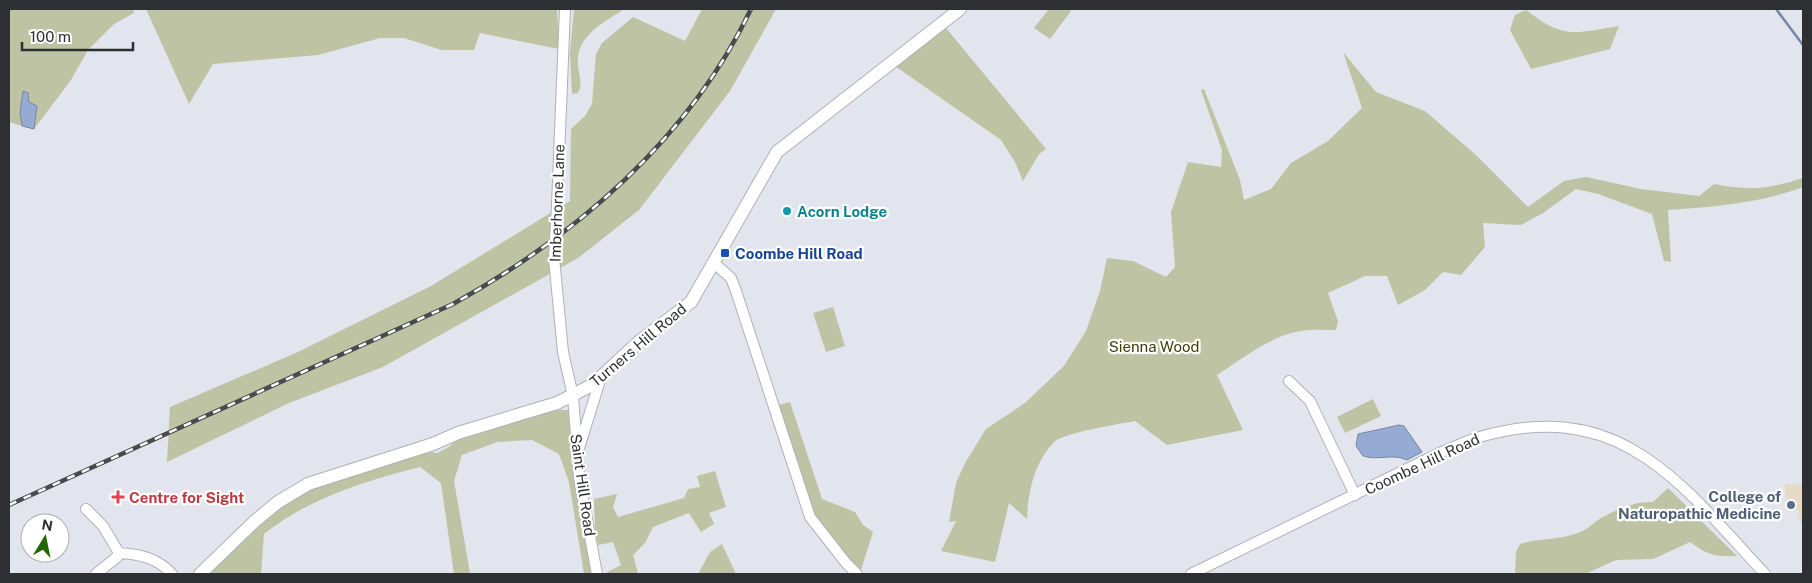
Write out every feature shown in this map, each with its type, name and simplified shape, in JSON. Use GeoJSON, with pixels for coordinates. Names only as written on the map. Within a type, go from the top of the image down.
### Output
{"type":"FeatureCollection","features":[{"type":"Feature","properties":{"kind":"main road","name":"Turners Hill Road"},"geometry":{"type":"LineString","coordinates":[[200,574],[255,520],[278,502],[308,484],[573,396],[601,377],[641,340],[691,302],[777,152],[960,9]]}},
{"type":"Feature","properties":{"kind":"street","name":"Imberhorne Lane"},"geometry":{"type":"LineString","coordinates":[[565,9],[554,258],[563,352],[573,396]]}},
{"type":"Feature","properties":{"kind":"street"},"geometry":{"type":"LineString","coordinates":[[714,264],[724,269],[731,278],[736,291],[810,517],[846,564],[857,574]]}},
{"type":"Feature","properties":{"kind":"street"},"geometry":{"type":"LineString","coordinates":[[577,454],[601,377]]}},
{"type":"Feature","properties":{"kind":"street"},"geometry":{"type":"LineString","coordinates":[[1289,381],[1310,402],[1355,495]]}},
{"type":"Feature","properties":{"kind":"street","name":"Saint Hill Road"},"geometry":{"type":"LineString","coordinates":[[573,396],[579,476],[597,574]]}},
{"type":"Feature","properties":{"kind":"street","name":"Coombe Hill Road"},"geometry":{"type":"LineString","coordinates":[[1191,574],[1444,451],[1481,436],[1516,428],[1542,426],[1580,430],[1603,435],[1632,447],[1657,463],[1692,496],[1765,574]]}},
{"type":"Feature","properties":{"kind":"street"},"geometry":{"type":"LineString","coordinates":[[86,509],[103,526],[118,553]]}},
{"type":"Feature","properties":{"kind":"street"},"geometry":{"type":"LineString","coordinates":[[96,574],[117,557],[118,553]]}},
{"type":"Feature","properties":{"kind":"street"},"geometry":{"type":"LineString","coordinates":[[118,553],[135,554],[154,560],[172,574]]}},
{"type":"Feature","properties":{"kind":"shaded area"},"geometry":{"type":"Polygon","coordinates":[[[1803,477],[1803,523],[1800,523],[1798,510],[1786,510],[1785,484],[1802,485],[1803,477]]]}},
{"type":"Feature","properties":{"kind":"green space"},"geometry":{"type":"Polygon","coordinates":[[[9,9],[133,9],[134,13],[114,24],[88,50],[71,80],[34,129],[9,122],[9,9]]]}},
{"type":"Feature","properties":{"kind":"green space"},"geometry":{"type":"Polygon","coordinates":[[[146,9],[557,9],[559,49],[480,33],[474,50],[442,50],[404,38],[380,38],[318,55],[213,64],[189,104],[146,9]]]}},
{"type":"Feature","properties":{"kind":"green space"},"geometry":{"type":"Polygon","coordinates":[[[574,9],[624,9],[599,26],[585,39],[578,56],[579,90],[578,93],[572,94],[570,53],[574,9]]]}},
{"type":"Feature","properties":{"kind":"green space"},"geometry":{"type":"Polygon","coordinates":[[[702,9],[776,9],[730,91],[639,210],[578,258],[383,367],[289,403],[167,462],[170,407],[298,352],[431,286],[570,201],[571,129],[585,116],[592,104],[596,54],[602,43],[633,17],[685,41],[702,9]]]}},
{"type":"Feature","properties":{"kind":"green space"},"geometry":{"type":"Polygon","coordinates":[[[1049,9],[1068,9],[1071,11],[1050,39],[1034,28],[1049,9]]]}},
{"type":"Feature","properties":{"kind":"green space"},"geometry":{"type":"Polygon","coordinates":[[[1526,10],[1551,26],[1570,32],[1591,31],[1619,26],[1610,49],[1531,69],[1510,30],[1515,15],[1526,10]]]}},
{"type":"Feature","properties":{"kind":"green space"},"geometry":{"type":"Polygon","coordinates":[[[946,28],[1046,149],[1039,154],[1023,181],[1015,162],[1001,140],[895,66],[946,28]]]}},
{"type":"Feature","properties":{"kind":"green space","name":"Sienna Wood"},"geometry":{"type":"Polygon","coordinates":[[[1343,52],[1376,92],[1425,111],[1477,156],[1528,207],[1564,181],[1586,177],[1641,189],[1699,196],[1714,184],[1738,188],[1759,188],[1779,185],[1803,178],[1803,187],[1754,201],[1668,210],[1671,262],[1664,261],[1652,214],[1598,194],[1576,189],[1543,213],[1521,225],[1483,223],[1485,247],[1461,275],[1443,272],[1425,290],[1398,305],[1387,276],[1365,276],[1328,293],[1338,321],[1336,330],[1304,330],[1278,338],[1217,375],[1243,430],[1167,445],[1135,421],[1091,429],[1058,439],[1046,451],[1033,479],[1027,519],[1009,503],[995,562],[941,551],[956,521],[949,522],[956,483],[965,463],[986,429],[1025,403],[1064,366],[1086,331],[1100,291],[1107,258],[1133,261],[1166,277],[1175,267],[1171,212],[1188,162],[1221,167],[1222,150],[1201,90],[1204,89],[1240,180],[1244,200],[1271,189],[1291,163],[1328,141],[1362,108],[1343,52]]]}},
{"type":"Feature","properties":{"kind":"green space"},"geometry":{"type":"Polygon","coordinates":[[[833,307],[845,346],[826,352],[813,313],[833,307]]]}},
{"type":"Feature","properties":{"kind":"green space"},"geometry":{"type":"Polygon","coordinates":[[[1373,399],[1381,416],[1345,433],[1337,417],[1373,399]]]}},
{"type":"Feature","properties":{"kind":"green space"},"geometry":{"type":"Polygon","coordinates":[[[790,402],[822,499],[855,512],[863,525],[873,532],[861,570],[848,558],[816,518],[782,422],[778,405],[790,402]]]}},
{"type":"Feature","properties":{"kind":"green space"},"geometry":{"type":"Polygon","coordinates":[[[568,410],[571,414],[571,462],[575,471],[591,574],[584,574],[569,482],[559,454],[532,440],[497,442],[462,455],[454,481],[470,573],[488,574],[454,574],[441,483],[420,467],[338,492],[281,521],[264,534],[261,574],[207,574],[258,522],[297,496],[318,486],[385,464],[430,452],[437,453],[460,438],[539,414],[568,410]]]}},
{"type":"Feature","properties":{"kind":"green space"},"geometry":{"type":"Polygon","coordinates":[[[715,471],[726,507],[709,513],[714,524],[701,532],[689,513],[653,527],[645,543],[633,555],[638,574],[604,574],[621,565],[613,542],[598,545],[595,529],[594,499],[617,494],[613,507],[618,517],[684,498],[688,489],[700,487],[697,476],[715,471]]]}},
{"type":"Feature","properties":{"kind":"green space"},"geometry":{"type":"Polygon","coordinates":[[[1668,488],[1737,556],[1712,554],[1690,542],[1653,559],[1616,560],[1585,574],[1515,574],[1516,552],[1520,544],[1578,533],[1601,518],[1620,509],[1640,503],[1653,502],[1668,488]]]}},
{"type":"Feature","properties":{"kind":"green space"},"geometry":{"type":"Polygon","coordinates":[[[722,544],[736,574],[698,574],[710,552],[722,544]]]}},
{"type":"Feature","properties":{"kind":"water"},"geometry":{"type":"Polygon","coordinates":[[[23,91],[28,93],[29,102],[37,106],[34,129],[22,126],[20,113],[23,91]]]}},
{"type":"Feature","properties":{"kind":"water"},"geometry":{"type":"Polygon","coordinates":[[[1399,425],[1404,426],[1422,452],[1407,460],[1396,457],[1375,458],[1363,456],[1356,446],[1358,434],[1399,425]]]}},
{"type":"Feature","properties":{"kind":"waterway"},"geometry":{"type":"LineString","coordinates":[[1776,9],[1803,45]]}},
{"type":"Feature","properties":{"kind":"railway"},"geometry":{"type":"LineString","coordinates":[[9,505],[453,304],[499,277],[585,215],[625,179],[662,141],[696,100],[725,56],[751,9]]}},
{"type":"Feature","properties":{"kind":"place","name":"Acorn Lodge"},"geometry":{"type":"Point","coordinates":[787,211]}},
{"type":"Feature","properties":{"kind":"place","name":"Coombe Hill Road"},"geometry":{"type":"Point","coordinates":[725,253]}},
{"type":"Feature","properties":{"kind":"place","name":"Centre for Sight"},"geometry":{"type":"Point","coordinates":[118,497]}},
{"type":"Feature","properties":{"kind":"place","name":"College of Naturopathic Medicine"},"geometry":{"type":"Point","coordinates":[1791,505]}}]}
